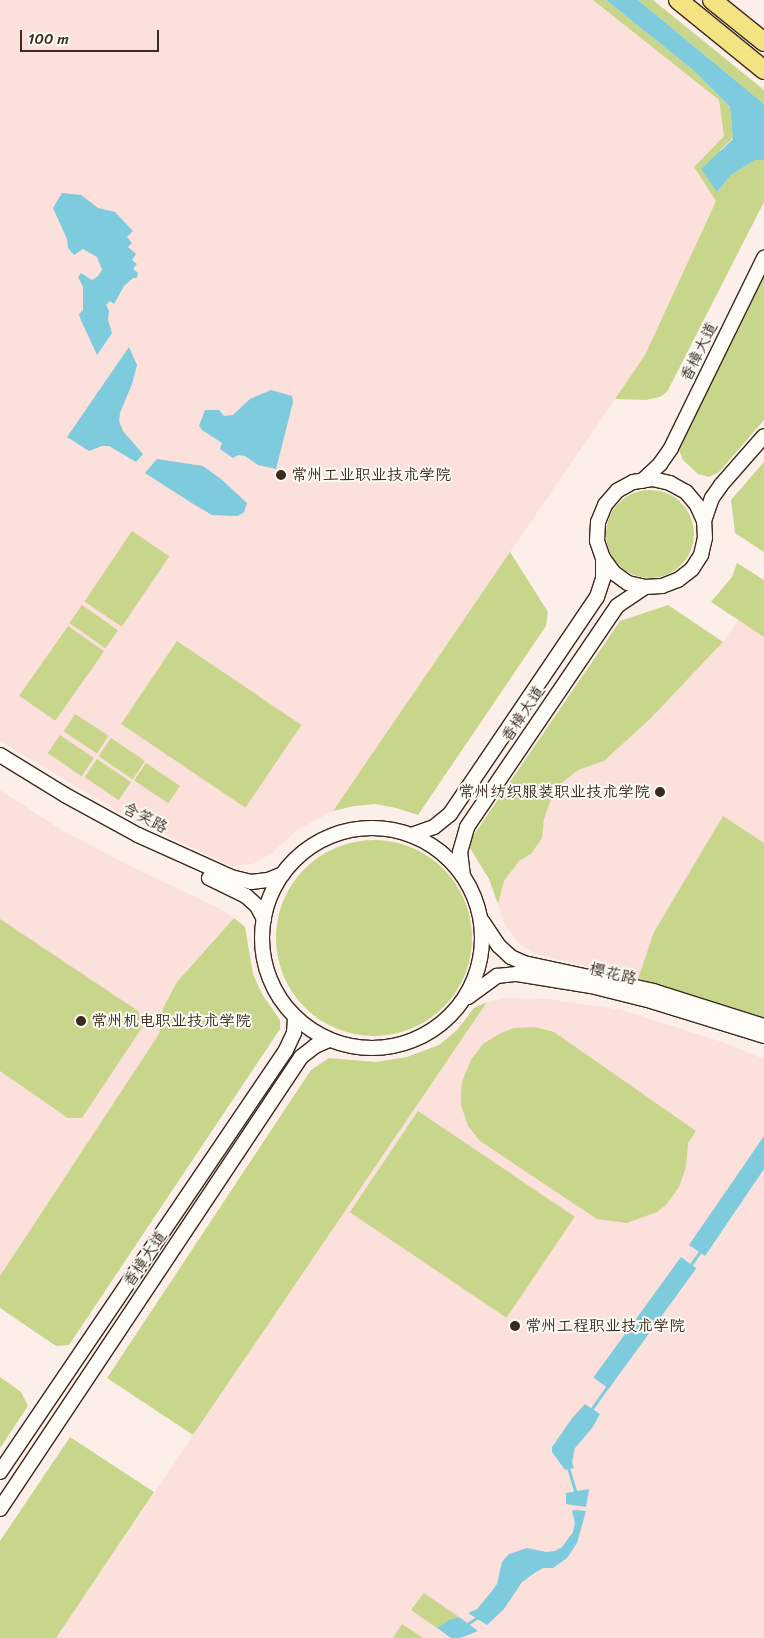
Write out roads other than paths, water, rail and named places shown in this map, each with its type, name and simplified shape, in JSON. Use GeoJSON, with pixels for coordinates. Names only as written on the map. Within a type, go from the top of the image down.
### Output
{"type":"FeatureCollection","features":[{"type":"Feature","properties":{"kind":"main road"},"geometry":{"type":"LineString","coordinates":[[678,0],[764,70]]}},
{"type":"Feature","properties":{"kind":"main road"},"geometry":{"type":"LineString","coordinates":[[712,0],[764,42]]}},
{"type":"Feature","properties":{"kind":"street","name":"香樟大道"},"geometry":{"type":"LineString","coordinates":[[642,481],[660,464],[671,448],[764,258]]}},
{"type":"Feature","properties":{"kind":"street"},"geometry":{"type":"LineString","coordinates":[[704,521],[712,498],[721,485],[764,436]]}},
{"type":"Feature","properties":{"kind":"street"},"geometry":{"type":"LineString","coordinates":[[652,479],[670,483],[686,492],[697,505],[704,521],[705,538],[701,554],[692,569],[678,580],[662,586],[645,587],[628,583],[614,573],[603,558],[598,541],[598,522],[605,505],[617,491],[633,482],[652,479]]}},
{"type":"Feature","properties":{"kind":"street","name":"香樟大道"},"geometry":{"type":"LineString","coordinates":[[411,835],[434,827],[450,814],[597,597],[603,578],[603,558]]}},
{"type":"Feature","properties":{"kind":"street","name":"香樟大道"},"geometry":{"type":"LineString","coordinates":[[463,876],[460,852],[467,827],[617,606],[645,587]]}},
{"type":"Feature","properties":{"kind":"street","name":"含笑路"},"geometry":{"type":"LineString","coordinates":[[0,755],[65,795],[138,835],[231,877],[251,882],[268,880],[283,874]]}},
{"type":"Feature","properties":{"kind":"street","name":"含笑路"},"geometry":{"type":"LineString","coordinates":[[0,764],[83,816],[246,896],[257,906],[264,919]]}},
{"type":"Feature","properties":{"kind":"street"},"geometry":{"type":"LineString","coordinates":[[368,828],[398,831],[411,835],[440,850],[455,865],[463,876],[478,906],[482,932],[480,956],[475,977],[452,1014],[433,1029],[414,1040],[382,1048],[355,1047],[329,1040],[309,1029],[295,1017],[278,995],[265,965],[262,945],[264,919],[272,893],[283,874],[311,846],[348,831],[368,828]]}},
{"type":"Feature","properties":{"kind":"street","name":"樱花路"},"geometry":{"type":"LineString","coordinates":[[480,918],[499,946],[511,957],[524,963],[654,991],[764,1026]]}},
{"type":"Feature","properties":{"kind":"street","name":"樱花路"},"geometry":{"type":"LineString","coordinates":[[459,1004],[497,976],[517,974],[591,986],[651,1001],[764,1036]]}},
{"type":"Feature","properties":{"kind":"street","name":"香樟大道"},"geometry":{"type":"LineString","coordinates":[[0,1472],[286,1050],[294,1033],[295,1017]]}},
{"type":"Feature","properties":{"kind":"street","name":"香樟大道"},"geometry":{"type":"LineString","coordinates":[[0,1509],[301,1057],[315,1046],[329,1040]]}},
{"type":"Feature","properties":{"kind":"water"},"geometry":{"type":"Polygon","coordinates":[[[606,0],[638,0],[764,104],[764,160],[755,160],[731,175],[717,192],[701,169],[733,139],[730,107],[693,70],[606,0]]]}},
{"type":"Feature","properties":{"kind":"water"},"geometry":{"type":"Polygon","coordinates":[[[62,193],[81,195],[98,208],[115,212],[133,231],[127,237],[132,243],[128,247],[136,254],[132,260],[137,264],[133,269],[138,273],[137,278],[133,278],[124,286],[114,304],[110,301],[106,305],[109,311],[108,320],[112,333],[97,355],[79,314],[83,310],[83,287],[78,277],[81,273],[92,280],[102,270],[97,257],[83,249],[74,255],[68,248],[67,239],[53,208],[62,193]]]}},
{"type":"Feature","properties":{"kind":"water"},"geometry":{"type":"Polygon","coordinates":[[[129,347],[137,365],[119,421],[123,431],[143,454],[136,462],[109,446],[102,446],[89,451],[67,437],[129,347]]]}},
{"type":"Feature","properties":{"kind":"water"},"geometry":{"type":"Polygon","coordinates":[[[271,390],[292,396],[293,402],[276,469],[258,465],[245,456],[238,455],[233,458],[220,449],[222,443],[199,426],[205,410],[219,410],[224,416],[233,415],[250,399],[271,390]]]}},
{"type":"Feature","properties":{"kind":"water"},"geometry":{"type":"Polygon","coordinates":[[[157,459],[203,466],[221,479],[247,503],[244,512],[238,516],[212,515],[190,502],[145,473],[157,459]]]}},
{"type":"Feature","properties":{"kind":"water"},"geometry":{"type":"Polygon","coordinates":[[[764,1136],[764,1169],[705,1256],[689,1245],[764,1136]]]}},
{"type":"Feature","properties":{"kind":"water"},"geometry":{"type":"Polygon","coordinates":[[[681,1257],[696,1268],[609,1389],[593,1378],[681,1257]]]}},
{"type":"Feature","properties":{"kind":"water"},"geometry":{"type":"Polygon","coordinates":[[[585,1404],[600,1414],[592,1428],[575,1448],[572,1462],[574,1468],[565,1470],[552,1452],[552,1447],[573,1417],[585,1404]]]}},
{"type":"Feature","properties":{"kind":"water"},"geometry":{"type":"Polygon","coordinates":[[[589,1489],[586,1507],[566,1504],[566,1493],[589,1489]]]}},
{"type":"Feature","properties":{"kind":"water"},"geometry":{"type":"Polygon","coordinates":[[[572,1511],[586,1511],[577,1543],[567,1558],[553,1568],[543,1568],[522,1582],[504,1609],[487,1625],[468,1613],[477,1609],[497,1584],[502,1562],[509,1554],[527,1548],[546,1552],[555,1551],[562,1547],[573,1532],[575,1523],[572,1511]]]}},
{"type":"Feature","properties":{"kind":"water"},"geometry":{"type":"Polygon","coordinates":[[[459,1617],[478,1631],[460,1638],[451,1638],[437,1628],[449,1620],[459,1617]]]}},
{"type":"Feature","properties":{"kind":"waterway"},"geometry":{"type":"LineString","coordinates":[[690,1266],[701,1250]]}},
{"type":"Feature","properties":{"kind":"waterway"},"geometry":{"type":"LineString","coordinates":[[591,1410],[609,1384]]}},
{"type":"Feature","properties":{"kind":"waterway"},"geometry":{"type":"LineString","coordinates":[[568,1466],[577,1495]]}},
{"type":"Feature","properties":{"kind":"waterway"},"geometry":{"type":"LineString","coordinates":[[466,1625],[478,1617]]}},
{"type":"Feature","properties":{"kind":"place","name":"常州工业职业技术学院"},"geometry":{"type":"Point","coordinates":[281,475]}},
{"type":"Feature","properties":{"kind":"place","name":"常州纺织服装职业技术学院"},"geometry":{"type":"Point","coordinates":[660,792]}},
{"type":"Feature","properties":{"kind":"place","name":"常州机电职业技术学院"},"geometry":{"type":"Point","coordinates":[81,1021]}},
{"type":"Feature","properties":{"kind":"place","name":"常州工程职业技术学院"},"geometry":{"type":"Point","coordinates":[515,1326]}}]}
